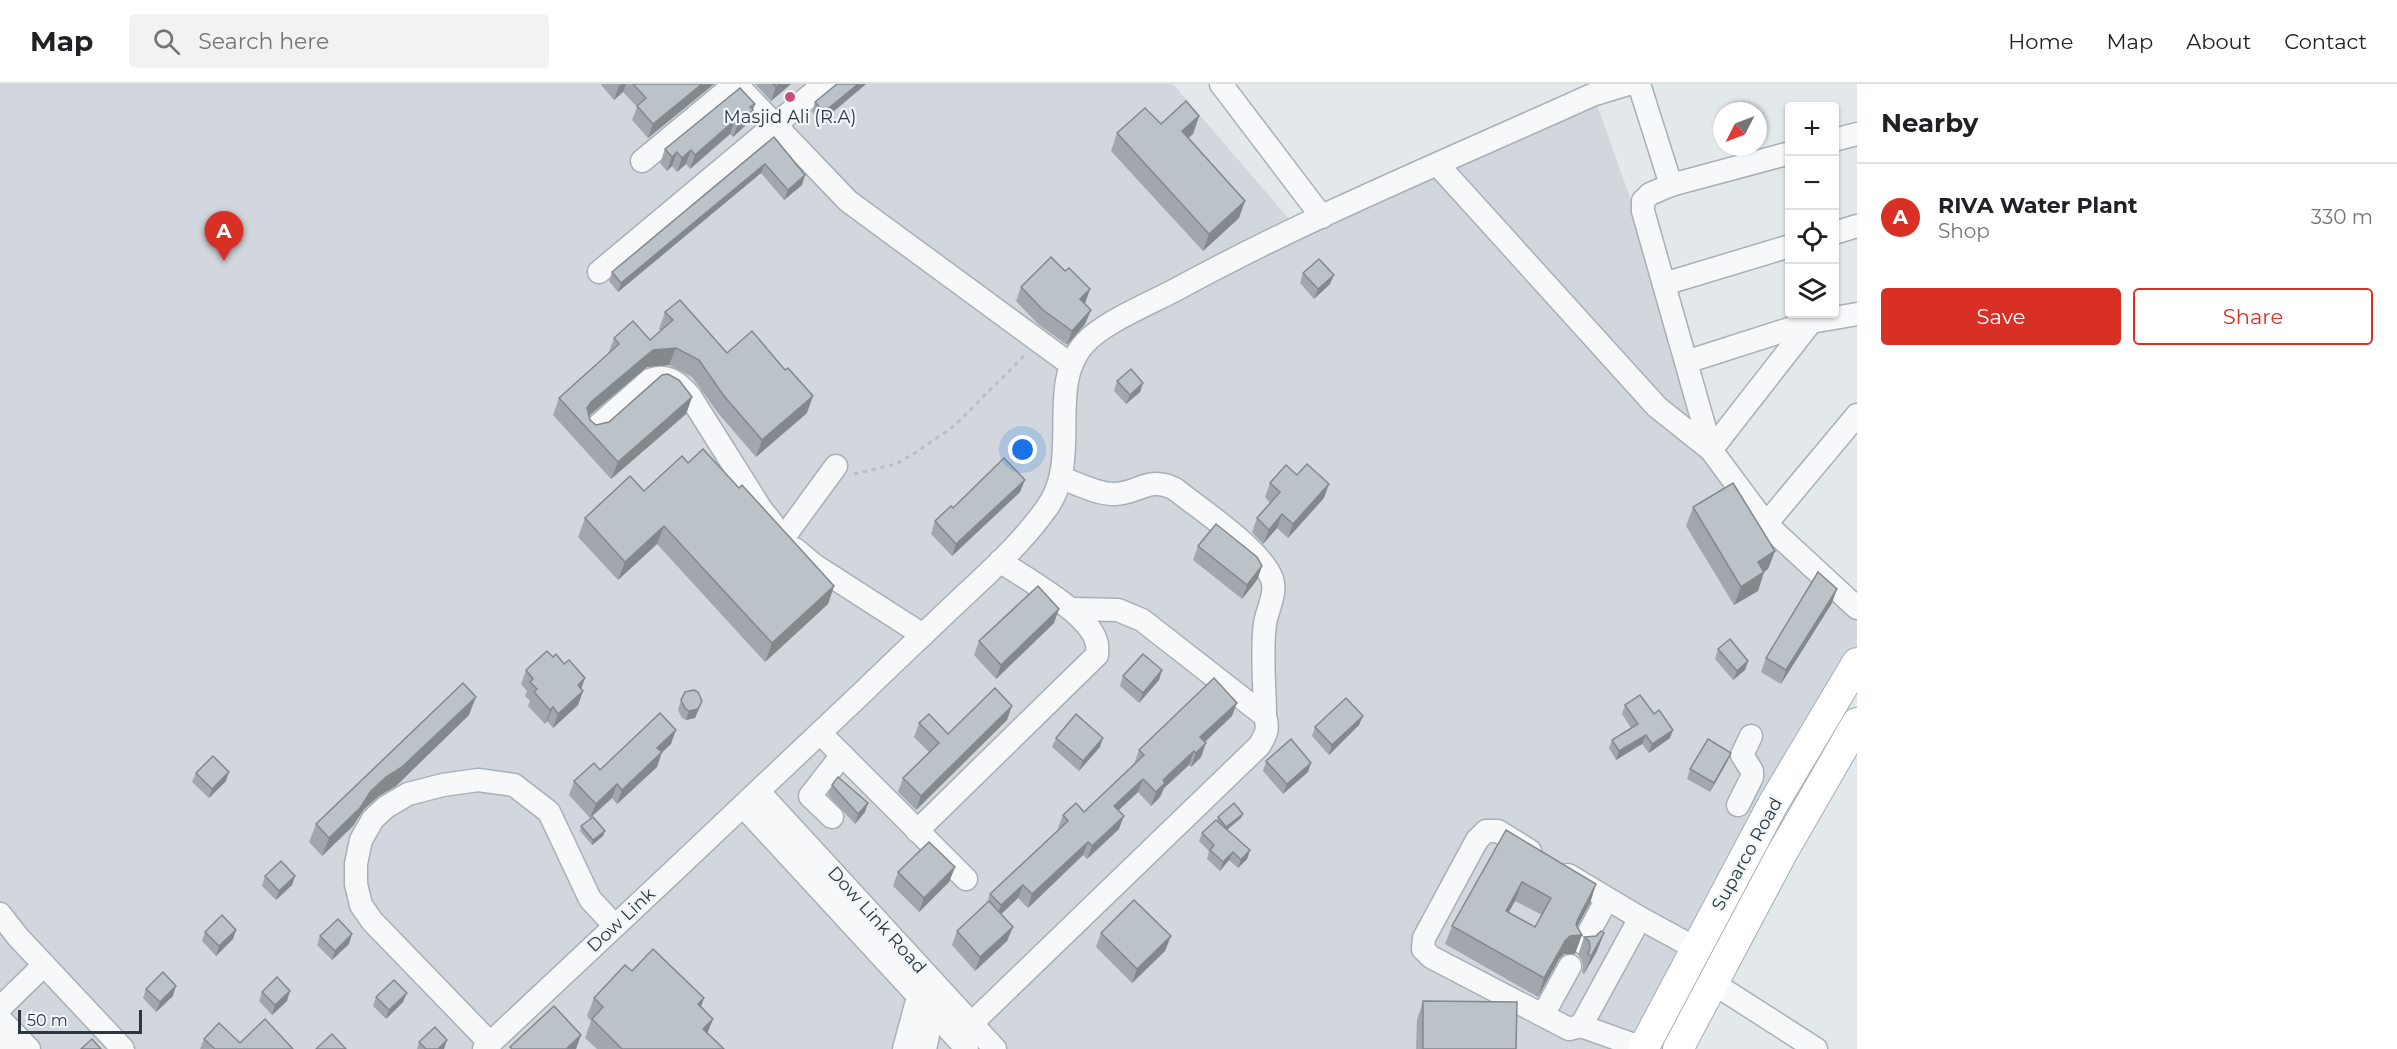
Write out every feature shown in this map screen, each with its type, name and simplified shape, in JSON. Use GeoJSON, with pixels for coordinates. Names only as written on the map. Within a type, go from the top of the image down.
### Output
{"type":"FeatureCollection","features":[{"type":"Feature","properties":{"kind":"main road","name":"Suparco Road"},"geometry":{"type":"LineString","coordinates":[[1643,1048],[1773,804],[1857,663]]}},
{"type":"Feature","properties":{"kind":"main road","name":"Suparco Road"},"geometry":{"type":"LineString","coordinates":[[1678,1049],[1782,853],[1857,723]]}},
{"type":"Feature","properties":{"kind":"street"},"geometry":{"type":"LineString","coordinates":[[642,161],[735,84],[848,201],[1070,364],[1085,342],[1110,325],[1215,268],[1438,165],[1590,89],[1628,84]]}},
{"type":"Feature","properties":{"kind":"street"},"geometry":{"type":"LineString","coordinates":[[598,272],[824,84]]}},
{"type":"Feature","properties":{"kind":"street"},"geometry":{"type":"LineString","coordinates":[[1221,84],[1322,217]]}},
{"type":"Feature","properties":{"kind":"street"},"geometry":{"type":"LineString","coordinates":[[1639,84],[1671,185]]}},
{"type":"Feature","properties":{"kind":"street"},"geometry":{"type":"LineString","coordinates":[[1839,139],[1857,134]]}},
{"type":"Feature","properties":{"kind":"street"},"geometry":{"type":"LineString","coordinates":[[1711,450],[1643,211],[1643,201],[1650,194],[1671,185],[1785,154]]}},
{"type":"Feature","properties":{"kind":"street"},"geometry":{"type":"LineString","coordinates":[[1438,165],[1657,407],[1711,450],[1766,524],[1857,609]]}},
{"type":"Feature","properties":{"kind":"street"},"geometry":{"type":"LineString","coordinates":[[1839,231],[1857,226]]}},
{"type":"Feature","properties":{"kind":"street"},"geometry":{"type":"LineString","coordinates":[[1664,284],[1785,248]]}},
{"type":"Feature","properties":{"kind":"street"},"geometry":{"type":"LineString","coordinates":[[1686,362],[1811,322],[1857,314]]}},
{"type":"Feature","properties":{"kind":"street"},"geometry":{"type":"LineString","coordinates":[[1711,450],[1811,322]]}},
{"type":"Feature","properties":{"kind":"street","name":"Dow Link"},"geometry":{"type":"LineString","coordinates":[[487,1046],[923,635],[1000,561],[1048,507],[1061,478],[1065,442],[1066,381],[1070,364]]}},
{"type":"Feature","properties":{"kind":"street"},"geometry":{"type":"LineString","coordinates":[[594,429],[650,380],[658,377],[682,386],[762,509],[784,537],[814,565],[923,635]]}},
{"type":"Feature","properties":{"kind":"street"},"geometry":{"type":"LineString","coordinates":[[1766,524],[1857,415]]}},
{"type":"Feature","properties":{"kind":"street"},"geometry":{"type":"LineString","coordinates":[[784,537],[831,472]]}},
{"type":"Feature","properties":{"kind":"street"},"geometry":{"type":"LineString","coordinates":[[971,1023],[1259,746],[1268,725],[1265,716],[1265,625],[1274,591],[1268,571],[1256,554],[1175,489],[1164,483],[1155,483],[1114,494],[1061,478]]}},
{"type":"Feature","properties":{"kind":"street"},"geometry":{"type":"LineString","coordinates":[[917,831],[1097,655],[1096,639],[1089,627],[1072,609],[1000,561]]}},
{"type":"Feature","properties":{"kind":"street"},"geometry":{"type":"LineString","coordinates":[[1072,609],[1118,610],[1143,620],[1265,716]]}},
{"type":"Feature","properties":{"kind":"street"},"geometry":{"type":"LineString","coordinates":[[820,733],[966,879]]}},
{"type":"Feature","properties":{"kind":"street"},"geometry":{"type":"LineString","coordinates":[[1751,736],[1742,755],[1752,771],[1752,777],[1743,797],[1773,804]]}},
{"type":"Feature","properties":{"kind":"street"},"geometry":{"type":"LineString","coordinates":[[832,817],[812,799],[810,793],[842,755]]}},
{"type":"Feature","properties":{"kind":"street"},"geometry":{"type":"LineString","coordinates":[[487,1046],[372,921],[361,905],[356,884],[356,864],[361,840],[373,819],[386,807],[408,794],[443,784],[478,780],[514,785],[549,812],[590,899],[615,926]]}},
{"type":"Feature","properties":{"kind":"street","name":"Dow Link Road"},"geometry":{"type":"LineString","coordinates":[[751,799],[995,1049]]}},
{"type":"Feature","properties":{"kind":"street","name":"Dow Link Road"},"geometry":{"type":"LineString","coordinates":[[751,799],[967,1049]]}},
{"type":"Feature","properties":{"kind":"street"},"geometry":{"type":"LineString","coordinates":[[1643,1048],[1581,1026],[1569,1029],[1431,957],[1423,949],[1424,938],[1472,849],[1486,831],[1498,831],[1607,899],[1695,948]]}},
{"type":"Feature","properties":{"kind":"street"},"geometry":{"type":"LineString","coordinates":[[1583,943],[1607,899]]}},
{"type":"Feature","properties":{"kind":"street"},"geometry":{"type":"LineString","coordinates":[[0,914],[44,965],[123,1049]]}},
{"type":"Feature","properties":{"kind":"street"},"geometry":{"type":"LineString","coordinates":[[1581,1026],[1640,918]]}},
{"type":"Feature","properties":{"kind":"street"},"geometry":{"type":"LineString","coordinates":[[0,1008],[44,965]]}},
{"type":"Feature","properties":{"kind":"street"},"geometry":{"type":"LineString","coordinates":[[1543,1015],[1570,966]]}},
{"type":"Feature","properties":{"kind":"street"},"geometry":{"type":"LineString","coordinates":[[1713,983],[1816,1049]]}},
{"type":"Feature","properties":{"kind":"street"},"geometry":{"type":"LineString","coordinates":[[904,1049],[926,1004]]}},
{"type":"Feature","properties":{"kind":"street"},"geometry":{"type":"LineString","coordinates":[[925,1049],[926,1004]]}},
{"type":"Feature","properties":{"kind":"street"},"geometry":{"type":"LineString","coordinates":[[0,1019],[29,1049]]}},
{"type":"Feature","properties":{"kind":"street"},"geometry":{"type":"LineString","coordinates":[[0,1043],[5,1049]]}},
{"type":"Feature","properties":{"kind":"path"},"geometry":{"type":"LineString","coordinates":[[831,472],[896,464],[915,453],[954,426],[1039,341]]}},
{"type":"Feature","properties":{"kind":"shaded area"},"geometry":{"type":"Polygon","coordinates":[[[0,84],[1173,84],[1296,227],[1595,99],[1688,361],[1713,445],[1857,614],[1857,662],[1642,1049],[0,1049],[0,84]]]}},
{"type":"Feature","properties":{"kind":"building"},"geometry":{"type":"Polygon","coordinates":[[[633,84],[702,84],[653,124],[637,106],[646,98],[633,84]]]}},
{"type":"Feature","properties":{"kind":"building"},"geometry":{"type":"Polygon","coordinates":[[[837,84],[858,84],[824,112],[815,102],[837,84]]]}},
{"type":"Feature","properties":{"kind":"building"},"geometry":{"type":"Polygon","coordinates":[[[740,88],[755,104],[750,107],[753,110],[738,123],[735,120],[695,155],[691,150],[682,158],[677,152],[672,157],[665,149],[740,88]]]}},
{"type":"Feature","properties":{"kind":"building"},"geometry":{"type":"Polygon","coordinates":[[[1186,101],[1199,116],[1182,131],[1245,201],[1209,234],[1117,133],[1145,108],[1161,124],[1186,101]]]}},
{"type":"Feature","properties":{"kind":"building"},"geometry":{"type":"Polygon","coordinates":[[[774,137],[805,175],[788,190],[765,164],[621,283],[612,272],[774,137]]]}},
{"type":"Feature","properties":{"kind":"building"},"geometry":{"type":"Polygon","coordinates":[[[1051,257],[1065,271],[1069,268],[1090,289],[1080,299],[1091,310],[1072,331],[1043,310],[1021,287],[1051,257]]]}},
{"type":"Feature","properties":{"kind":"building"},"geometry":{"type":"Polygon","coordinates":[[[1319,259],[1334,275],[1318,289],[1303,273],[1319,259]]]}},
{"type":"Feature","properties":{"kind":"building"},"geometry":{"type":"Polygon","coordinates":[[[680,300],[727,353],[752,331],[785,370],[788,368],[813,396],[762,440],[724,396],[699,360],[676,348],[653,350],[591,402],[587,408],[590,420],[596,425],[609,422],[662,375],[668,374],[679,380],[692,397],[618,462],[559,398],[619,344],[614,338],[633,321],[650,340],[673,320],[665,312],[680,300]]]}},
{"type":"Feature","properties":{"kind":"building"},"geometry":{"type":"Polygon","coordinates":[[[1131,369],[1143,383],[1130,395],[1117,381],[1131,369]]]}},
{"type":"Feature","properties":{"kind":"building"},"geometry":{"type":"Polygon","coordinates":[[[703,449],[739,488],[742,485],[834,586],[772,643],[664,526],[625,562],[585,518],[630,476],[644,491],[682,456],[688,463],[703,449]]]}},
{"type":"Feature","properties":{"kind":"building"},"geometry":{"type":"Polygon","coordinates":[[[1004,458],[1025,480],[956,544],[935,521],[951,506],[953,508],[1004,458]]]}},
{"type":"Feature","properties":{"kind":"building"},"geometry":{"type":"Polygon","coordinates":[[[1307,464],[1329,484],[1293,524],[1282,514],[1269,530],[1257,518],[1280,492],[1270,483],[1286,465],[1297,475],[1307,464]]]}},
{"type":"Feature","properties":{"kind":"building"},"geometry":{"type":"Polygon","coordinates":[[[1733,483],[1775,551],[1758,562],[1764,572],[1741,587],[1693,507],[1733,483]]]}},
{"type":"Feature","properties":{"kind":"building"},"geometry":{"type":"Polygon","coordinates":[[[1216,524],[1257,557],[1262,566],[1247,585],[1198,546],[1216,524]]]}},
{"type":"Feature","properties":{"kind":"building"},"geometry":{"type":"Polygon","coordinates":[[[1818,572],[1837,589],[1786,670],[1766,658],[1818,572]]]}},
{"type":"Feature","properties":{"kind":"building"},"geometry":{"type":"Polygon","coordinates":[[[1038,586],[1059,609],[1001,665],[979,641],[1038,586]]]}},
{"type":"Feature","properties":{"kind":"building"},"geometry":{"type":"Polygon","coordinates":[[[1730,639],[1748,661],[1737,671],[1718,649],[1730,639]]]}},
{"type":"Feature","properties":{"kind":"building"},"geometry":{"type":"Polygon","coordinates":[[[547,651],[553,657],[556,654],[564,664],[569,660],[585,678],[578,685],[583,691],[558,714],[553,707],[550,710],[534,692],[537,689],[530,682],[533,679],[526,670],[547,651]]]}},
{"type":"Feature","properties":{"kind":"building"},"geometry":{"type":"Polygon","coordinates":[[[1143,654],[1162,670],[1143,693],[1123,676],[1143,654]]]}},
{"type":"Feature","properties":{"kind":"building"},"geometry":{"type":"Polygon","coordinates":[[[1214,678],[1237,703],[1200,737],[1206,743],[1163,780],[1165,783],[1156,792],[1143,779],[1114,806],[1124,816],[1092,846],[1088,842],[1032,894],[1023,885],[1001,905],[990,894],[1068,821],[1063,815],[1076,803],[1084,812],[1144,755],[1139,750],[1214,678]]]}},
{"type":"Feature","properties":{"kind":"building"},"geometry":{"type":"Polygon","coordinates":[[[463,683],[476,697],[402,767],[386,777],[371,791],[360,808],[329,838],[316,824],[463,683]]]}},
{"type":"Feature","properties":{"kind":"building"},"geometry":{"type":"Polygon","coordinates":[[[995,688],[1012,706],[921,796],[903,778],[939,743],[919,723],[929,714],[948,734],[995,688]]]}},
{"type":"Feature","properties":{"kind":"building"},"geometry":{"type":"Polygon","coordinates":[[[694,690],[698,692],[702,701],[698,709],[689,711],[681,700],[685,692],[694,690]]]}},
{"type":"Feature","properties":{"kind":"building"},"geometry":{"type":"Polygon","coordinates":[[[1640,695],[1654,714],[1659,710],[1673,730],[1652,744],[1646,735],[1619,751],[1612,740],[1638,724],[1625,705],[1640,695]]]}},
{"type":"Feature","properties":{"kind":"building"},"geometry":{"type":"Polygon","coordinates":[[[1346,698],[1363,716],[1332,745],[1315,727],[1346,698]]]}},
{"type":"Feature","properties":{"kind":"building"},"geometry":{"type":"Polygon","coordinates":[[[660,713],[676,730],[657,748],[662,752],[622,790],[617,784],[596,804],[574,781],[594,763],[600,770],[660,713]]]}},
{"type":"Feature","properties":{"kind":"building"},"geometry":{"type":"Polygon","coordinates":[[[1076,714],[1103,738],[1083,761],[1056,738],[1076,714]]]}},
{"type":"Feature","properties":{"kind":"building"},"geometry":{"type":"Polygon","coordinates":[[[1291,739],[1311,763],[1287,784],[1266,761],[1291,739]]]}},
{"type":"Feature","properties":{"kind":"building"},"geometry":{"type":"Polygon","coordinates":[[[1708,739],[1731,753],[1714,783],[1690,769],[1708,739]]]}},
{"type":"Feature","properties":{"kind":"building"},"geometry":{"type":"Polygon","coordinates":[[[213,756],[229,772],[212,789],[196,773],[213,756]]]}},
{"type":"Feature","properties":{"kind":"building"},"geometry":{"type":"Polygon","coordinates":[[[838,777],[868,803],[858,814],[832,785],[838,777]]]}},
{"type":"Feature","properties":{"kind":"building"},"geometry":{"type":"Polygon","coordinates":[[[1234,803],[1243,814],[1226,827],[1218,817],[1234,803]]]}},
{"type":"Feature","properties":{"kind":"building"},"geometry":{"type":"Polygon","coordinates":[[[593,817],[605,831],[593,840],[581,826],[593,817]]]}},
{"type":"Feature","properties":{"kind":"building"},"geometry":{"type":"Polygon","coordinates":[[[1216,820],[1250,850],[1241,860],[1233,852],[1223,862],[1210,850],[1214,845],[1202,833],[1216,820]]]}},
{"type":"Feature","properties":{"kind":"building"},"geometry":{"type":"Polygon","coordinates":[[[1506,830],[1596,884],[1576,925],[1582,935],[1570,936],[1565,941],[1544,978],[1452,926],[1506,830]],[[1522,882],[1506,911],[1535,927],[1551,898],[1522,882]]]}},
{"type":"Feature","properties":{"kind":"building"},"geometry":{"type":"Polygon","coordinates":[[[929,842],[955,867],[924,898],[898,872],[929,842]]]}},
{"type":"Feature","properties":{"kind":"building"},"geometry":{"type":"Polygon","coordinates":[[[281,861],[295,876],[279,891],[265,876],[281,861]]]}},
{"type":"Feature","properties":{"kind":"building"},"geometry":{"type":"Polygon","coordinates":[[[1134,900],[1171,936],[1137,969],[1101,933],[1134,900]]]}},
{"type":"Feature","properties":{"kind":"building"},"geometry":{"type":"Polygon","coordinates":[[[989,901],[1013,927],[980,957],[957,931],[989,901]]]}},
{"type":"Feature","properties":{"kind":"building"},"geometry":{"type":"Polygon","coordinates":[[[222,915],[236,930],[219,946],[205,932],[222,915]]]}},
{"type":"Feature","properties":{"kind":"building"},"geometry":{"type":"Polygon","coordinates":[[[338,919],[352,934],[335,951],[320,936],[338,919]]]}},
{"type":"Feature","properties":{"kind":"building"},"geometry":{"type":"Polygon","coordinates":[[[1601,931],[1604,933],[1591,956],[1588,954],[1589,941],[1584,937],[1596,936],[1601,931]]]}},
{"type":"Feature","properties":{"kind":"building"},"geometry":{"type":"Polygon","coordinates":[[[653,949],[704,998],[698,1004],[713,1019],[703,1029],[724,1049],[622,1049],[592,1019],[603,1007],[594,998],[625,965],[632,971],[653,949]]]}},
{"type":"Feature","properties":{"kind":"building"},"geometry":{"type":"Polygon","coordinates":[[[163,972],[176,986],[160,1002],[146,989],[163,972]]]}},
{"type":"Feature","properties":{"kind":"building"},"geometry":{"type":"Polygon","coordinates":[[[277,977],[290,991],[275,1005],[262,992],[277,977]]]}},
{"type":"Feature","properties":{"kind":"building"},"geometry":{"type":"Polygon","coordinates":[[[394,980],[407,993],[389,1010],[376,997],[394,980]]]}},
{"type":"Feature","properties":{"kind":"building"},"geometry":{"type":"Polygon","coordinates":[[[1423,1001],[1517,1002],[1516,1049],[1423,1049],[1423,1001]]]}},
{"type":"Feature","properties":{"kind":"building"},"geometry":{"type":"Polygon","coordinates":[[[554,1006],[581,1035],[566,1049],[512,1049],[510,1047],[554,1006]]]}},
{"type":"Feature","properties":{"kind":"building"},"geometry":{"type":"Polygon","coordinates":[[[265,1019],[293,1049],[215,1049],[204,1039],[219,1023],[240,1043],[265,1019]]]}},
{"type":"Feature","properties":{"kind":"building"},"geometry":{"type":"Polygon","coordinates":[[[435,1027],[447,1040],[438,1049],[426,1049],[419,1042],[435,1027]]]}},
{"type":"Feature","properties":{"kind":"building"},"geometry":{"type":"Polygon","coordinates":[[[332,1034],[346,1049],[316,1049],[332,1034]]]}},
{"type":"Feature","properties":{"kind":"building"},"geometry":{"type":"Polygon","coordinates":[[[92,1039],[101,1049],[81,1049],[92,1039]]]}},
{"type":"Feature","properties":{"kind":"place","name":"Masjid Ali (R.A)"},"geometry":{"type":"Point","coordinates":[790,97]}},
{"type":"Feature","properties":{"kind":"place","name":"RIVA Water Plant"},"geometry":{"type":"Point","coordinates":[224,261]}}]}
